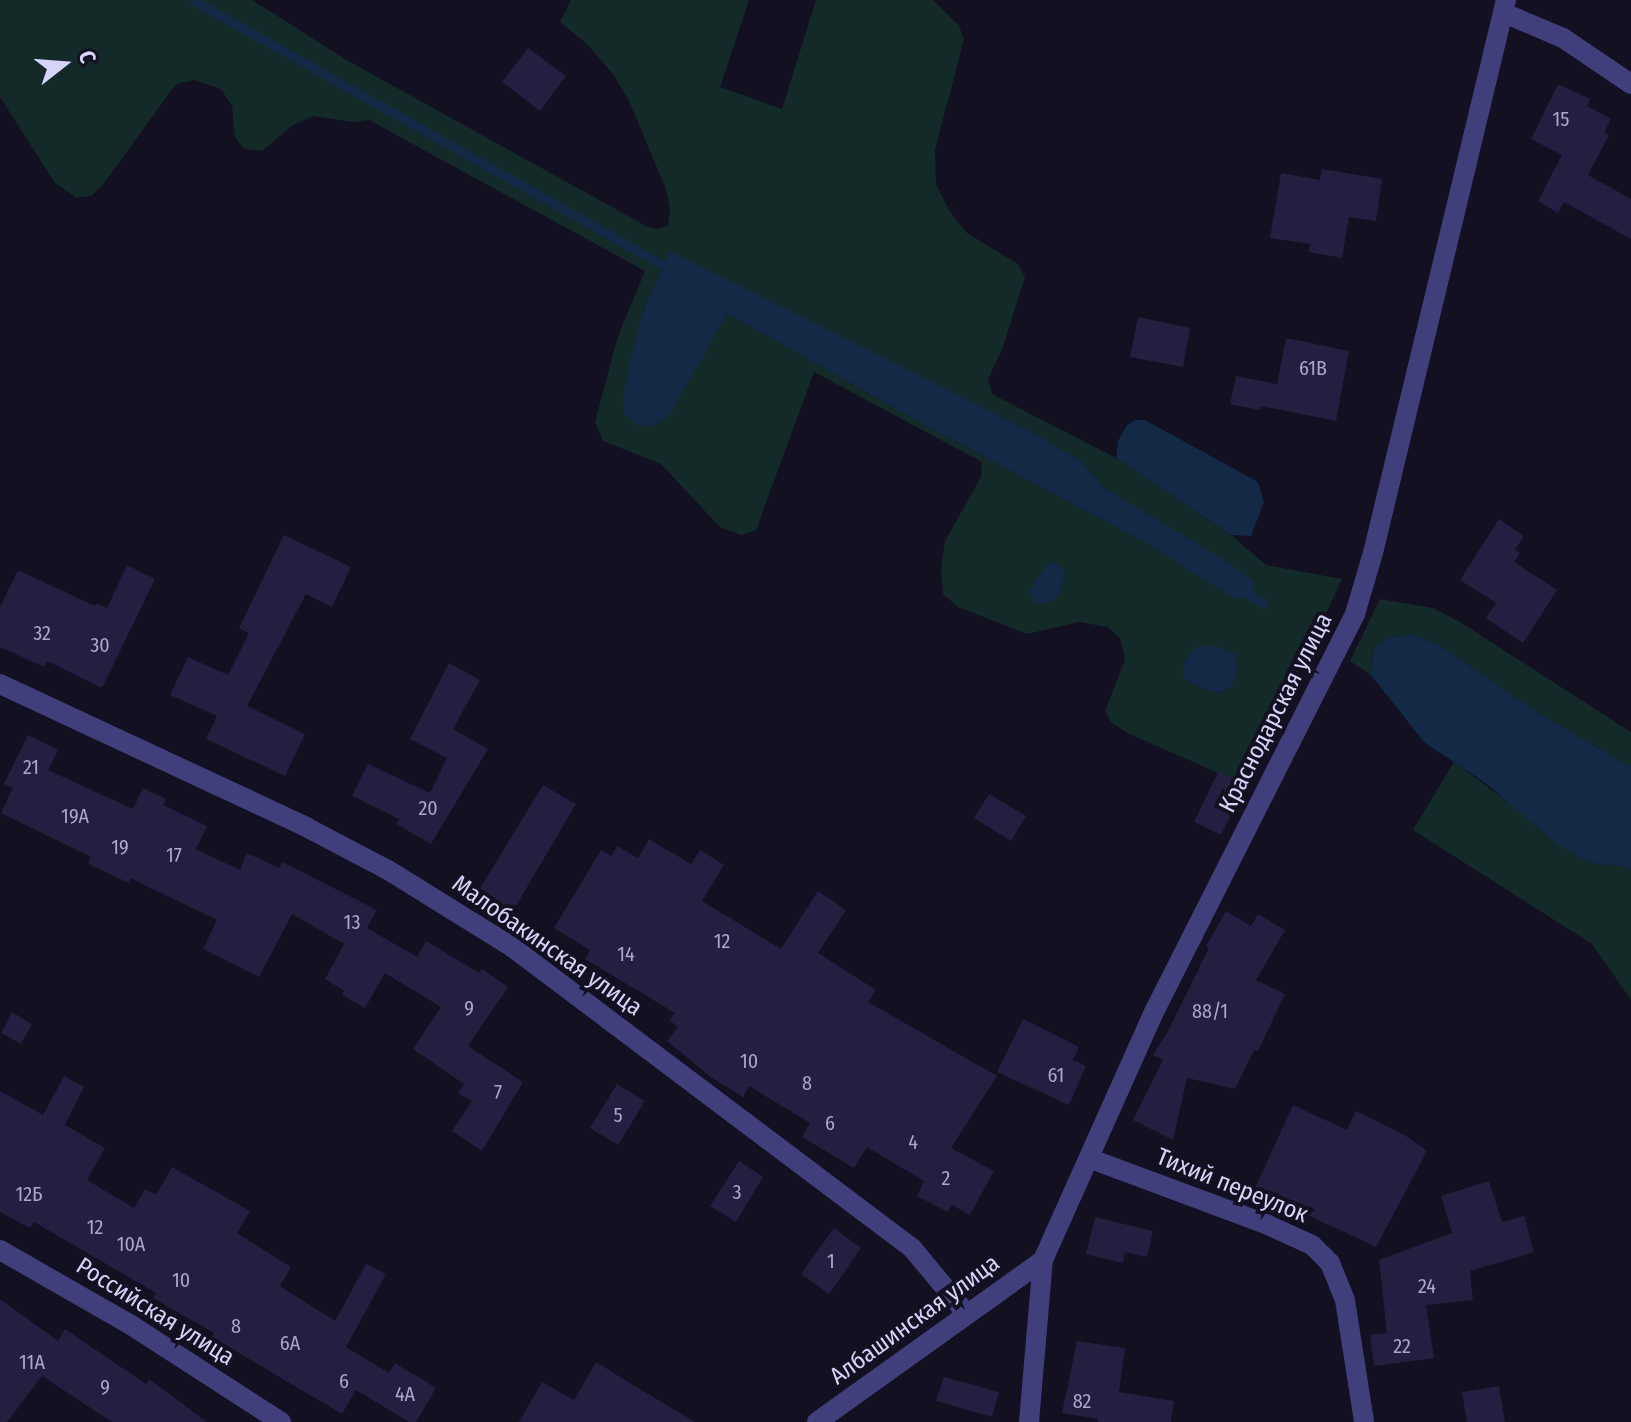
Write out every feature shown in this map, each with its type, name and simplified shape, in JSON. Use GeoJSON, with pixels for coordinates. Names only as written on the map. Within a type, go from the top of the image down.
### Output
{"type":"FeatureCollection","features":[{"type":"Feature","properties":{"kind":"street"},"geometry":{"type":"LineString","coordinates":[[1505,6],[1563,38],[1631,84]]}},
{"type":"Feature","properties":{"kind":"street","name":"Краснодарская улица"},"geometry":{"type":"LineString","coordinates":[[1029,1422],[1043,1260],[1091,1159],[1155,1010],[1355,614],[1373,553],[1505,6]]}},
{"type":"Feature","properties":{"kind":"street","name":"Малобакинская улица"},"geometry":{"type":"LineString","coordinates":[[0,684],[306,827],[388,870],[512,947],[912,1248],[966,1313]]}},
{"type":"Feature","properties":{"kind":"street","name":"Тихий переулок"},"geometry":{"type":"LineString","coordinates":[[1091,1159],[1268,1225],[1312,1245],[1330,1263],[1345,1300],[1364,1422]]}},
{"type":"Feature","properties":{"kind":"street","name":"Российская улица"},"geometry":{"type":"LineString","coordinates":[[0,1250],[131,1325],[281,1422]]}},
{"type":"Feature","properties":{"kind":"street","name":"Албашинская улица"},"geometry":{"type":"LineString","coordinates":[[817,1422],[1043,1260]]}},
{"type":"Feature","properties":{"kind":"green space"},"geometry":{"type":"Polygon","coordinates":[[[0,0],[252,0],[350,62],[648,227],[659,229],[668,225],[670,210],[666,189],[629,101],[613,74],[587,44],[560,22],[571,0],[749,0],[720,87],[782,109],[816,0],[933,0],[959,26],[964,39],[935,150],[936,184],[950,212],[967,233],[1018,264],[1025,277],[1002,350],[988,379],[992,394],[1116,458],[1231,535],[1266,565],[1342,579],[1246,785],[1127,733],[1111,722],[1105,711],[1125,660],[1120,638],[1108,627],[1079,622],[1027,634],[958,607],[943,594],[941,569],[945,541],[981,477],[982,462],[814,372],[756,530],[741,535],[720,527],[661,464],[603,441],[595,422],[618,336],[645,271],[369,120],[352,122],[313,116],[293,125],[262,151],[244,149],[235,137],[232,106],[221,89],[194,80],[176,84],[102,186],[91,196],[77,198],[55,183],[0,97],[0,0]],[[670,252],[641,316],[727,313],[923,424],[1146,543],[1235,598],[1104,488],[1082,462],[1029,430],[670,252]],[[1190,652],[1183,665],[1183,678],[1200,688],[1219,693],[1232,686],[1190,652]]]}},
{"type":"Feature","properties":{"kind":"green space"},"geometry":{"type":"Polygon","coordinates":[[[1380,599],[1433,608],[1460,622],[1631,732],[1631,767],[1539,713],[1439,645],[1414,635],[1390,637],[1374,648],[1371,675],[1350,661],[1380,599]]]}},
{"type":"Feature","properties":{"kind":"green space"},"geometry":{"type":"Polygon","coordinates":[[[1454,762],[1590,863],[1627,867],[1631,871],[1631,1000],[1592,944],[1413,830],[1454,762]]]}},
{"type":"Feature","properties":{"kind":"water"},"geometry":{"type":"Polygon","coordinates":[[[670,251],[1029,430],[1082,462],[1104,488],[1229,563],[1253,581],[1255,595],[1235,599],[1146,543],[923,424],[727,313],[671,413],[654,426],[636,425],[624,413],[623,395],[641,316],[670,251]]]}},
{"type":"Feature","properties":{"kind":"water"},"geometry":{"type":"Polygon","coordinates":[[[1136,420],[1145,420],[1258,482],[1264,502],[1251,536],[1231,535],[1116,458],[1118,441],[1127,425],[1136,420]]]}},
{"type":"Feature","properties":{"kind":"water"},"geometry":{"type":"Polygon","coordinates":[[[1049,562],[1056,563],[1064,572],[1061,592],[1051,602],[1036,604],[1029,591],[1049,562]]]}},
{"type":"Feature","properties":{"kind":"water"},"geometry":{"type":"Polygon","coordinates":[[[1414,635],[1439,645],[1539,713],[1631,767],[1631,871],[1627,867],[1590,863],[1557,844],[1488,785],[1424,742],[1371,675],[1374,648],[1390,637],[1414,635]]]}},
{"type":"Feature","properties":{"kind":"water"},"geometry":{"type":"Polygon","coordinates":[[[1199,646],[1216,646],[1235,654],[1237,668],[1232,686],[1218,693],[1200,688],[1183,678],[1183,665],[1190,652],[1199,646]]]}},
{"type":"Feature","properties":{"kind":"building"},"geometry":{"type":"Polygon","coordinates":[[[528,48],[566,76],[540,111],[502,82],[528,48]]]}},
{"type":"Feature","properties":{"kind":"building"},"geometry":{"type":"Polygon","coordinates":[[[1558,84],[1590,99],[1587,106],[1611,119],[1604,133],[1609,135],[1588,175],[1631,199],[1631,239],[1564,202],[1558,213],[1538,201],[1562,155],[1531,139],[1558,84]]]}},
{"type":"Feature","properties":{"kind":"building"},"geometry":{"type":"Polygon","coordinates":[[[1322,169],[1382,179],[1376,221],[1349,217],[1342,258],[1309,252],[1310,244],[1270,238],[1281,173],[1320,180],[1322,169]]]}},
{"type":"Feature","properties":{"kind":"building"},"geometry":{"type":"Polygon","coordinates":[[[1138,317],[1190,328],[1183,367],[1130,357],[1138,317]]]}},
{"type":"Feature","properties":{"kind":"building"},"geometry":{"type":"Polygon","coordinates":[[[1286,338],[1349,351],[1336,421],[1261,406],[1260,410],[1230,404],[1236,376],[1277,384],[1286,338]]]}},
{"type":"Feature","properties":{"kind":"building"},"geometry":{"type":"Polygon","coordinates":[[[1499,519],[1524,536],[1515,550],[1520,553],[1514,562],[1557,590],[1523,643],[1486,618],[1496,603],[1460,580],[1499,519]]]}},
{"type":"Feature","properties":{"kind":"building"},"geometry":{"type":"Polygon","coordinates":[[[284,535],[351,567],[332,607],[306,594],[247,706],[305,734],[285,776],[206,739],[217,716],[170,695],[188,657],[228,675],[249,633],[239,628],[284,535]]]}},
{"type":"Feature","properties":{"kind":"building"},"geometry":{"type":"Polygon","coordinates":[[[127,565],[155,579],[102,688],[47,661],[44,667],[0,647],[0,607],[18,570],[95,606],[97,603],[107,608],[127,565]]]}},
{"type":"Feature","properties":{"kind":"building"},"geometry":{"type":"Polygon","coordinates":[[[449,663],[480,680],[453,729],[488,749],[431,844],[396,824],[399,819],[352,796],[368,764],[430,793],[447,758],[410,739],[449,663]]]}},
{"type":"Feature","properties":{"kind":"building"},"geometry":{"type":"Polygon","coordinates":[[[28,735],[58,750],[48,770],[133,809],[143,788],[166,799],[163,805],[207,826],[196,849],[240,870],[247,853],[279,868],[282,862],[377,910],[367,928],[417,957],[426,941],[479,973],[482,969],[508,987],[468,1046],[523,1082],[482,1151],[452,1131],[472,1101],[458,1093],[464,1084],[413,1049],[441,1007],[385,973],[365,1008],[342,995],[344,991],[325,979],[344,944],[292,914],[259,977],[203,949],[217,920],[130,878],[129,883],[88,864],[91,857],[1,813],[13,788],[4,784],[28,735]]]}},
{"type":"Feature","properties":{"kind":"building"},"geometry":{"type":"Polygon","coordinates":[[[1218,772],[1246,785],[1221,835],[1194,822],[1218,772]]]}},
{"type":"Feature","properties":{"kind":"building"},"geometry":{"type":"Polygon","coordinates":[[[543,785],[576,804],[513,911],[479,890],[543,785]]]}},
{"type":"Feature","properties":{"kind":"building"},"geometry":{"type":"Polygon","coordinates":[[[989,794],[1026,816],[1011,841],[974,818],[989,794]]]}},
{"type":"Feature","properties":{"kind":"building"},"geometry":{"type":"Polygon","coordinates":[[[649,839],[691,864],[700,850],[724,865],[702,901],[781,949],[818,891],[846,910],[818,953],[876,990],[868,1002],[997,1076],[951,1148],[994,1171],[970,1215],[952,1205],[948,1212],[917,1196],[924,1181],[867,1147],[854,1168],[802,1137],[810,1123],[749,1086],[743,1097],[712,1078],[667,1041],[678,1027],[669,1020],[675,1013],[585,959],[590,950],[554,928],[601,850],[611,856],[617,846],[638,858],[649,839]]]}},
{"type":"Feature","properties":{"kind":"building"},"geometry":{"type":"Polygon","coordinates":[[[1226,911],[1251,926],[1258,914],[1285,930],[1256,980],[1285,994],[1258,1051],[1254,1050],[1235,1089],[1187,1078],[1173,1140],[1133,1120],[1163,1060],[1153,1055],[1167,1033],[1209,948],[1206,946],[1226,911]]]}},
{"type":"Feature","properties":{"kind":"building"},"geometry":{"type":"Polygon","coordinates":[[[12,1012],[32,1024],[21,1044],[1,1033],[12,1012]]]}},
{"type":"Feature","properties":{"kind":"building"},"geometry":{"type":"Polygon","coordinates":[[[1023,1019],[1079,1047],[1073,1060],[1086,1066],[1069,1105],[997,1072],[1023,1019]]]}},
{"type":"Feature","properties":{"kind":"building"},"geometry":{"type":"Polygon","coordinates":[[[64,1076],[84,1087],[65,1125],[105,1148],[87,1180],[134,1208],[145,1189],[156,1195],[172,1167],[250,1211],[237,1233],[291,1267],[280,1286],[335,1321],[366,1264],[386,1274],[346,1347],[389,1373],[395,1363],[436,1388],[416,1422],[409,1422],[356,1390],[342,1414],[212,1337],[214,1333],[153,1298],[156,1293],[34,1222],[30,1228],[0,1212],[0,1091],[43,1115],[64,1076]]]}},
{"type":"Feature","properties":{"kind":"building"},"geometry":{"type":"Polygon","coordinates":[[[617,1084],[645,1101],[618,1145],[590,1128],[617,1084]]]}},
{"type":"Feature","properties":{"kind":"building"},"geometry":{"type":"Polygon","coordinates":[[[1293,1105],[1347,1130],[1356,1111],[1406,1136],[1427,1151],[1376,1247],[1254,1190],[1293,1105]]]}},
{"type":"Feature","properties":{"kind":"building"},"geometry":{"type":"Polygon","coordinates":[[[739,1161],[763,1177],[736,1222],[710,1206],[739,1161]]]}},
{"type":"Feature","properties":{"kind":"building"},"geometry":{"type":"Polygon","coordinates":[[[1489,1181],[1502,1222],[1524,1216],[1534,1252],[1470,1271],[1473,1300],[1426,1305],[1434,1358],[1374,1366],[1370,1335],[1387,1333],[1379,1260],[1452,1233],[1441,1196],[1489,1181]]]}},
{"type":"Feature","properties":{"kind":"building"},"geometry":{"type":"Polygon","coordinates":[[[1095,1217],[1153,1231],[1147,1257],[1125,1252],[1123,1263],[1086,1254],[1095,1217]]]}},
{"type":"Feature","properties":{"kind":"building"},"geometry":{"type":"Polygon","coordinates":[[[834,1228],[861,1248],[829,1294],[801,1274],[834,1228]]]}},
{"type":"Feature","properties":{"kind":"building"},"geometry":{"type":"Polygon","coordinates":[[[0,1299],[58,1341],[65,1329],[146,1384],[149,1379],[207,1422],[112,1422],[42,1376],[7,1422],[0,1422],[0,1299]]]}},
{"type":"Feature","properties":{"kind":"building"},"geometry":{"type":"Polygon","coordinates":[[[1077,1341],[1125,1348],[1119,1392],[1174,1401],[1171,1422],[1098,1422],[1098,1419],[1062,1413],[1077,1341]]]}},
{"type":"Feature","properties":{"kind":"building"},"geometry":{"type":"Polygon","coordinates":[[[596,1362],[695,1422],[519,1422],[542,1382],[574,1400],[596,1362]]]}},
{"type":"Feature","properties":{"kind":"building"},"geometry":{"type":"Polygon","coordinates":[[[944,1377],[999,1392],[992,1417],[936,1401],[944,1377]]]}},
{"type":"Feature","properties":{"kind":"building"},"geometry":{"type":"Polygon","coordinates":[[[1499,1386],[1505,1422],[1467,1422],[1462,1392],[1499,1386]]]}},
{"type":"Feature","properties":{"kind":"waterway"},"geometry":{"type":"LineString","coordinates":[[193,0],[675,272]]}},
{"type":"Feature","properties":{"kind":"waterway"},"geometry":{"type":"LineString","coordinates":[[1241,591],[1264,604]]}}]}
